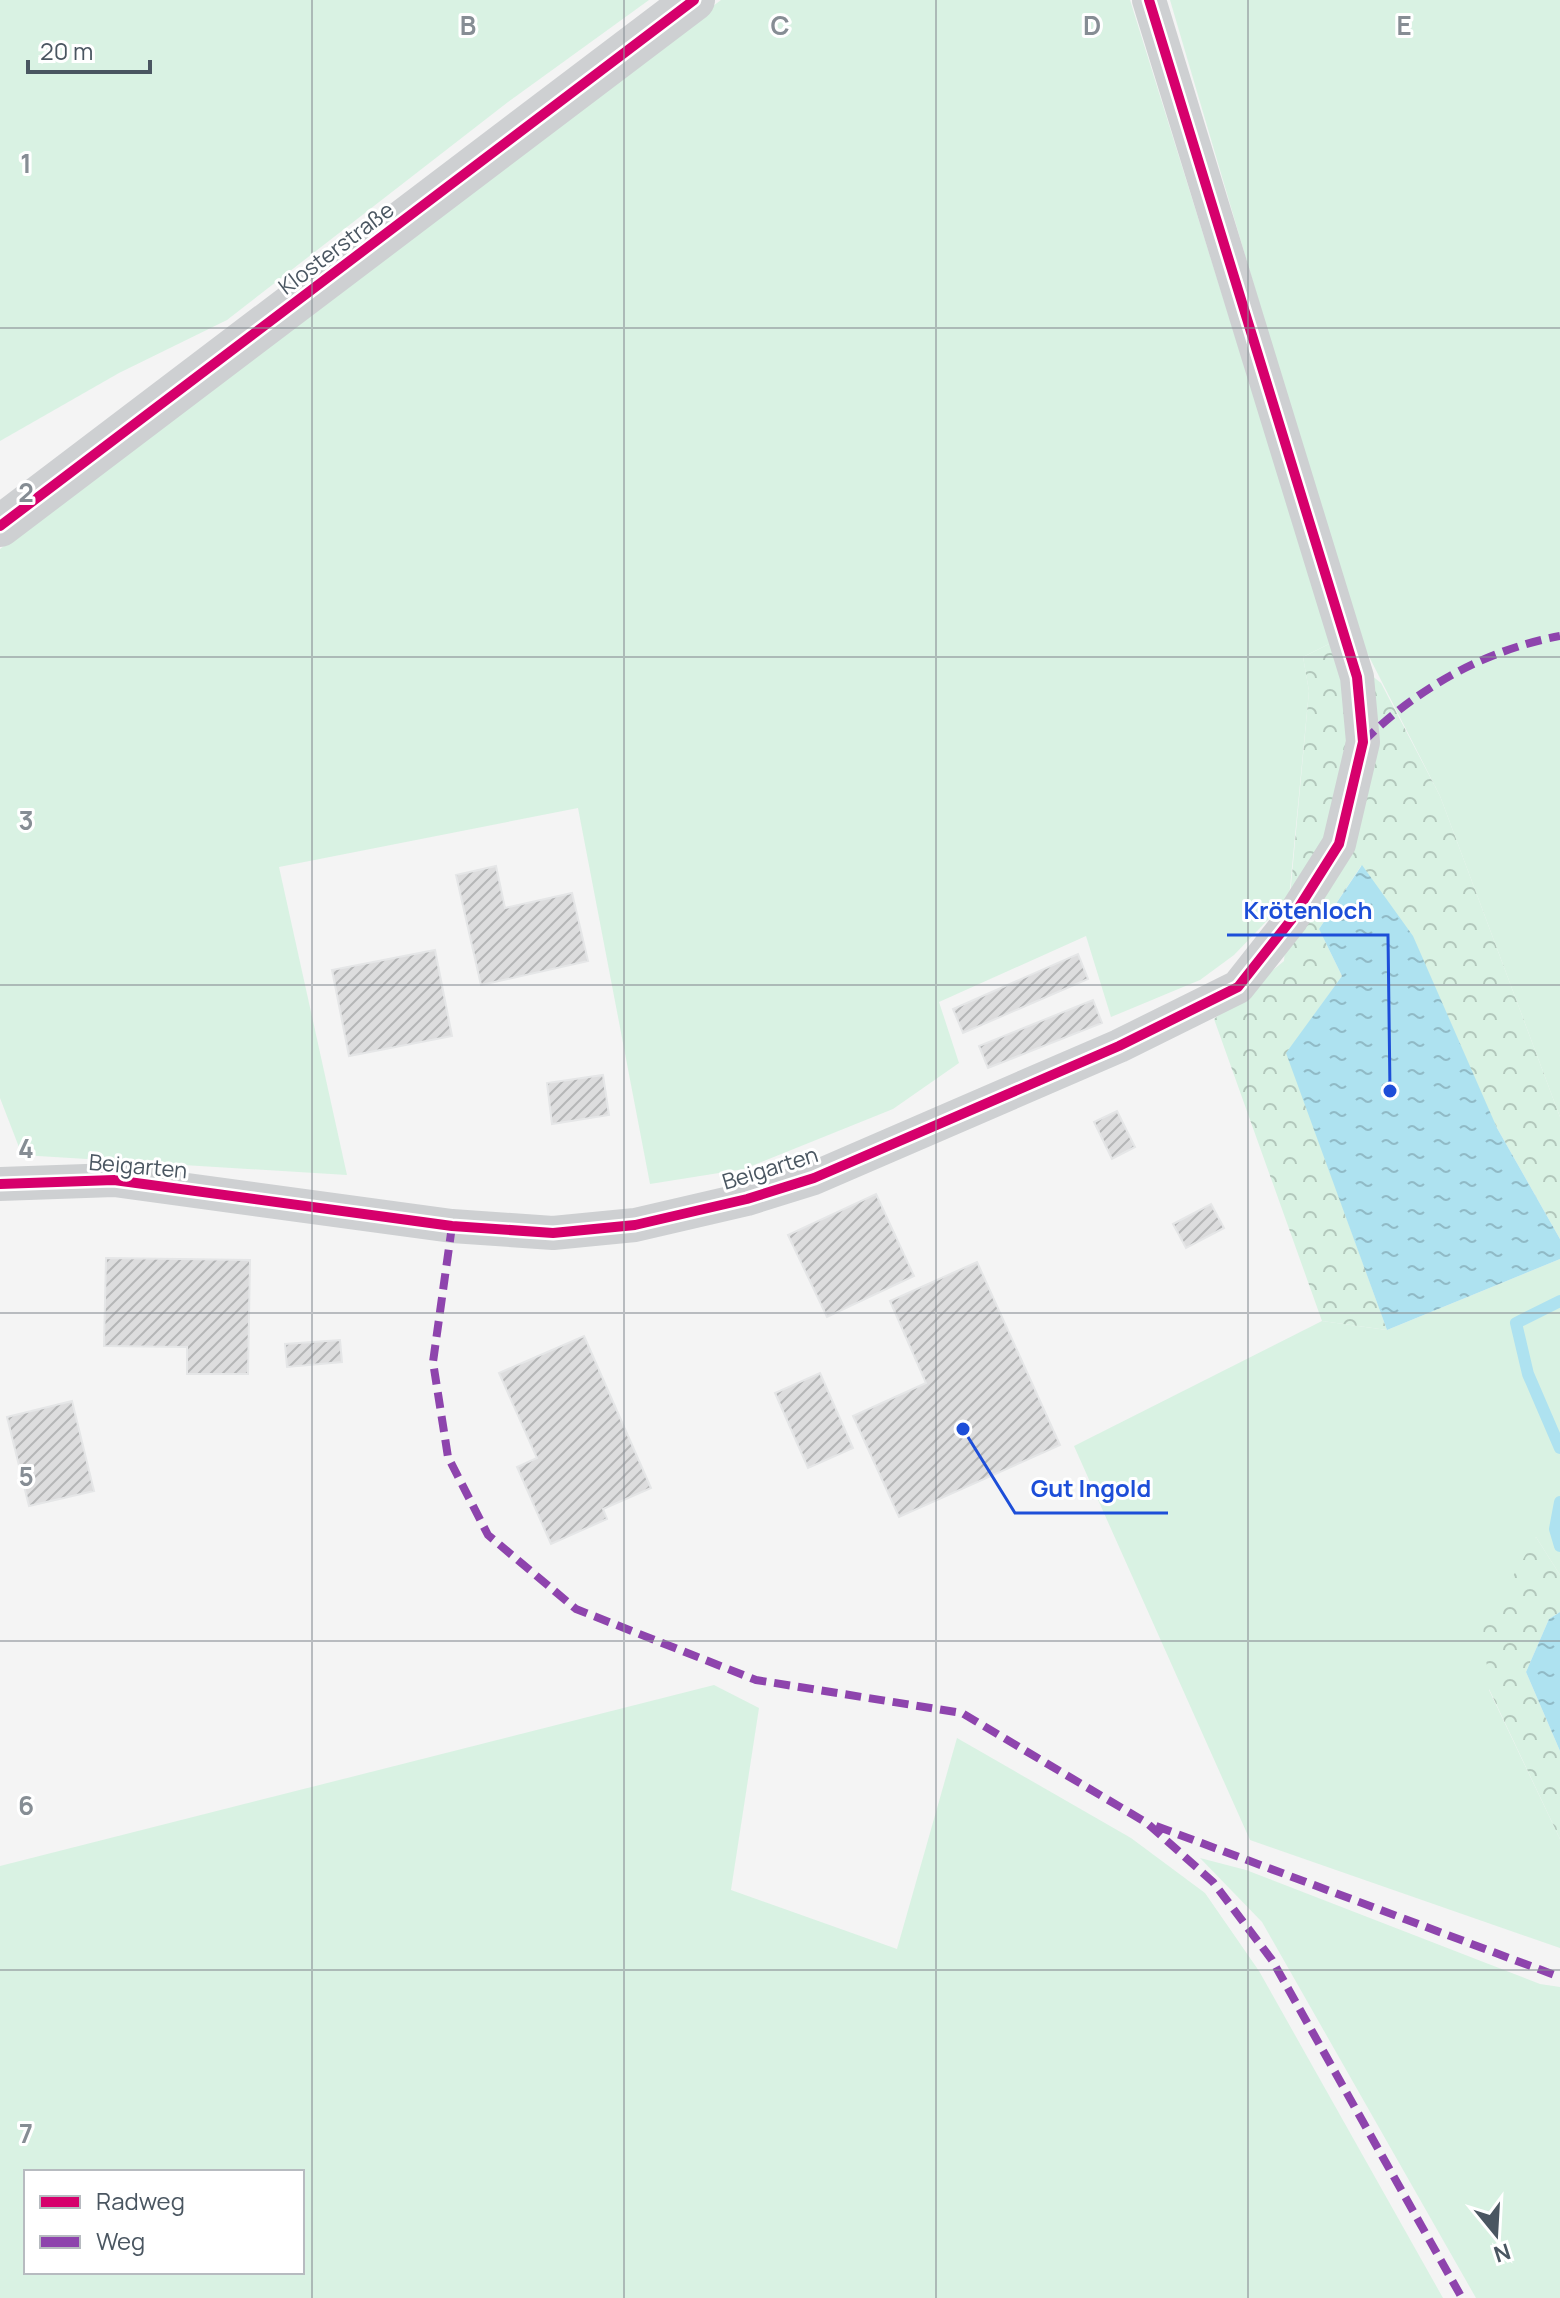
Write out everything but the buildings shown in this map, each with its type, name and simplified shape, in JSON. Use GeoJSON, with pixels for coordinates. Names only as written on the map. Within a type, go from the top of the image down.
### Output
{"type":"FeatureCollection","features":[{"type":"Feature","properties":{"kind":"street","name":"Klosterstraße"},"geometry":{"type":"LineString","coordinates":[[0,526],[694,0]]}},
{"type":"Feature","properties":{"kind":"street","name":"Beigarten"},"geometry":{"type":"LineString","coordinates":[[0,1184],[114,1180],[452,1226],[553,1233],[635,1225],[747,1199],[814,1178],[1119,1046],[1238,987],[1291,920],[1339,844],[1363,742],[1357,677],[1149,0]]}},
{"type":"Feature","properties":{"kind":"green space"},"geometry":{"type":"Polygon","coordinates":[[[0,0],[649,0],[508,102],[227,320],[119,373],[0,441],[0,0]]]}},
{"type":"Feature","properties":{"kind":"green space"},"geometry":{"type":"Polygon","coordinates":[[[721,0],[1130,0],[1331,643],[1303,657],[1309,691],[1289,898],[1234,955],[1200,980],[1111,1017],[1086,936],[939,1002],[959,1063],[893,1109],[744,1169],[650,1184],[578,808],[279,867],[347,1175],[22,1155],[0,1098],[0,549],[721,0]]]}},
{"type":"Feature","properties":{"kind":"green space"},"geometry":{"type":"Polygon","coordinates":[[[1170,0],[1560,0],[1560,1117],[1440,796],[1355,629],[1170,0]]]}},
{"type":"Feature","properties":{"kind":"green space"},"geometry":{"type":"Polygon","coordinates":[[[1331,643],[1381,683],[1440,796],[1560,1117],[1560,1239],[1497,1128],[1361,866],[1319,929],[1342,976],[1287,1053],[1387,1330],[1322,1321],[1214,1019],[1284,961],[1309,691],[1303,657],[1331,643]]]}},
{"type":"Feature","properties":{"kind":"green space"},"geometry":{"type":"Polygon","coordinates":[[[1560,1259],[1560,1575],[1536,1537],[1489,1690],[1560,1839],[1560,1948],[1250,1840],[1074,1446],[1322,1321],[1387,1330],[1560,1259]]]}},
{"type":"Feature","properties":{"kind":"green space"},"geometry":{"type":"Polygon","coordinates":[[[1536,1537],[1560,1575],[1560,1612],[1549,1619],[1526,1672],[1560,1751],[1560,1839],[1489,1689],[1483,1627],[1536,1537]]]}},
{"type":"Feature","properties":{"kind":"green space"},"geometry":{"type":"Polygon","coordinates":[[[714,1685],[759,1708],[731,1890],[897,1949],[957,1738],[1131,1838],[1205,1893],[1259,1971],[1443,2298],[0,2298],[0,1866],[714,1685]]]}},
{"type":"Feature","properties":{"kind":"green space"},"geometry":{"type":"Polygon","coordinates":[[[1200,1858],[1246,1870],[1540,1984],[1560,1987],[1560,2298],[1476,2298],[1262,1922],[1200,1858]]]}},
{"type":"Feature","properties":{"kind":"water"},"geometry":{"type":"Polygon","coordinates":[[[1362,865],[1413,936],[1497,1128],[1560,1239],[1560,1259],[1387,1330],[1286,1053],[1342,976],[1319,929],[1362,865]]]}},
{"type":"Feature","properties":{"kind":"water"},"geometry":{"type":"Polygon","coordinates":[[[1560,1612],[1560,1751],[1526,1672],[1549,1619],[1560,1612]]]}},
{"type":"Feature","properties":{"kind":"waterway"},"geometry":{"type":"LineString","coordinates":[[1560,1301],[1516,1323],[1528,1374],[1560,1448]]}},
{"type":"Feature","properties":{"kind":"waterway"},"geometry":{"type":"LineString","coordinates":[[1560,1502],[1555,1529],[1560,1546]]}},
{"type":"Feature","properties":{"kind":"marked path"},"geometry":{"type":"LineString","coordinates":[[1363,742],[1406,705],[1454,674],[1505,651],[1560,636]]}},
{"type":"Feature","properties":{"kind":"marked path"},"geometry":{"type":"LineString","coordinates":[[452,1226],[433,1362],[448,1457],[488,1535],[576,1609],[756,1680],[962,1713],[1147,1823],[1213,1882],[1272,1960],[1462,2298]]}},
{"type":"Feature","properties":{"kind":"marked path"},"geometry":{"type":"LineString","coordinates":[[1156,1826],[1560,1977]]}},
{"type":"Feature","properties":{"kind":"cycle path"},"geometry":{"type":"LineString","coordinates":[[0,526],[694,0]]}},
{"type":"Feature","properties":{"kind":"cycle path"},"geometry":{"type":"LineString","coordinates":[[0,1184],[114,1180],[452,1226],[553,1233],[635,1225],[747,1199],[814,1178],[1119,1046],[1238,987],[1291,920],[1339,844],[1363,742],[1357,677],[1149,0]]}},
{"type":"Feature","properties":{"kind":"place","name":"Krötenloch"},"geometry":{"type":"Point","coordinates":[1390,1091]}},
{"type":"Feature","properties":{"kind":"place","name":"Gut Ingold"},"geometry":{"type":"Point","coordinates":[963,1429]}}]}
